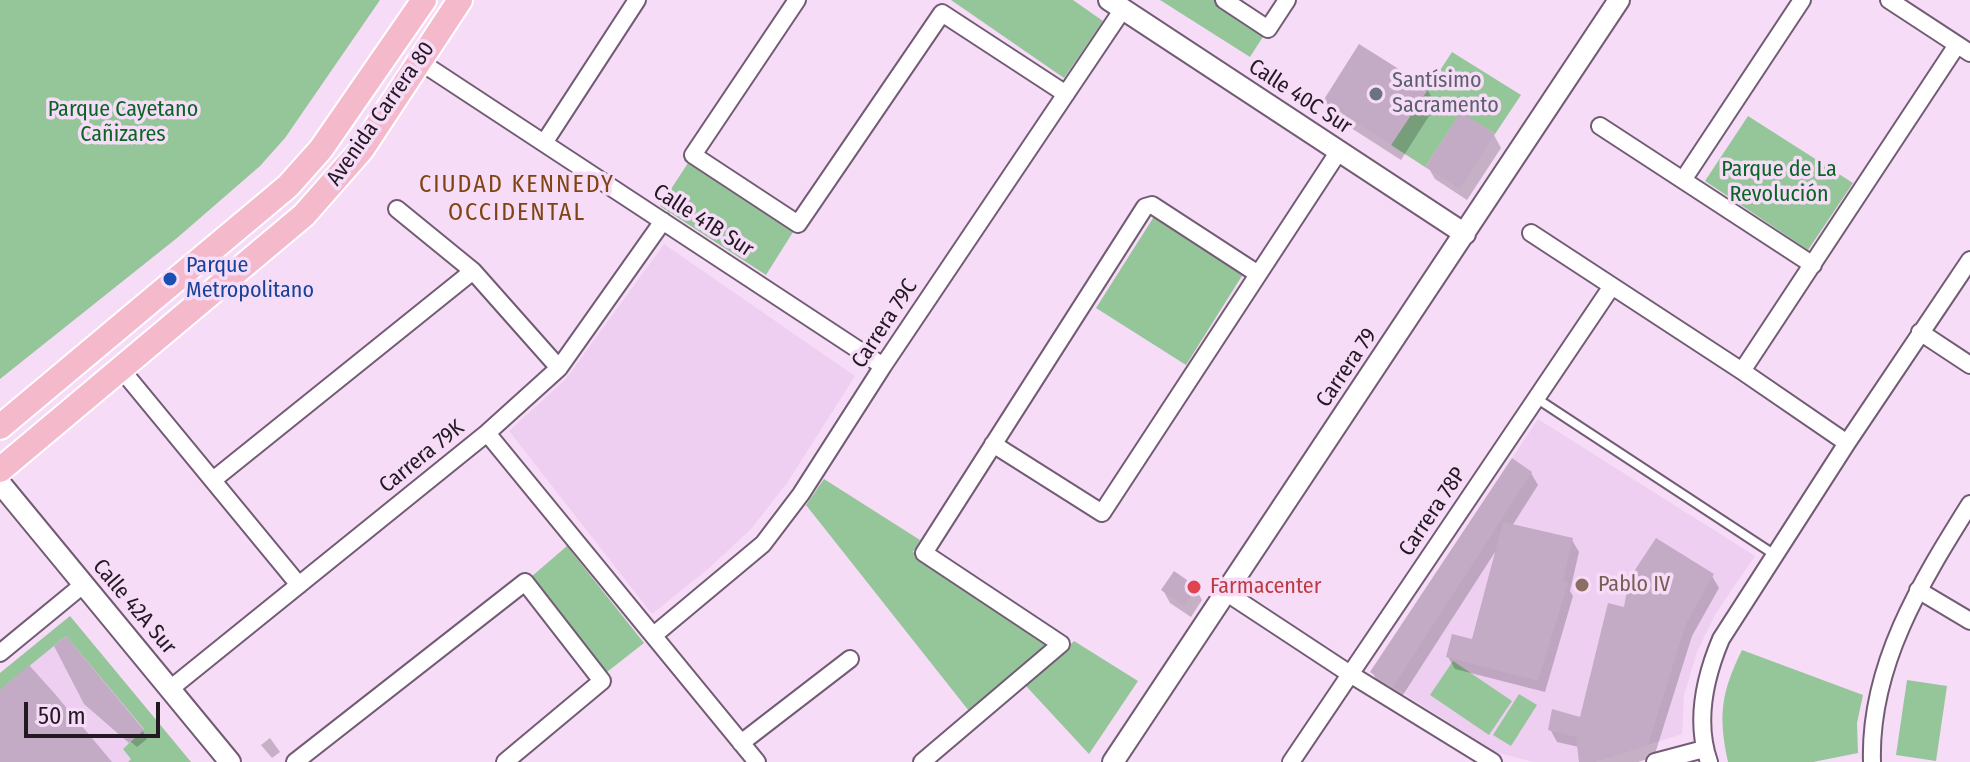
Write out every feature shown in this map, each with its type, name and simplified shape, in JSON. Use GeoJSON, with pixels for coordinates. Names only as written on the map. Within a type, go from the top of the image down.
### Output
{"type":"FeatureCollection","features":[{"type":"Feature","properties":{"kind":"main road","name":"Avenida Carrera 80"},"geometry":{"type":"LineString","coordinates":[[0,427],[288,186],[321,149],[424,0]]}},
{"type":"Feature","properties":{"kind":"main road","name":"Avenida Carrera 80"},"geometry":{"type":"LineString","coordinates":[[0,470],[304,215],[362,149],[460,0]]}},
{"type":"Feature","properties":{"kind":"street"},"geometry":{"type":"LineString","coordinates":[[544,143],[637,0]]}},
{"type":"Feature","properties":{"kind":"street"},"geometry":{"type":"LineString","coordinates":[[797,0],[693,155],[798,224],[942,13],[1066,94]]}},
{"type":"Feature","properties":{"kind":"street"},"geometry":{"type":"LineString","coordinates":[[1224,0],[1268,29],[1287,0]]}},
{"type":"Feature","properties":{"kind":"street","name":"Carrera 79"},"geometry":{"type":"LineString","coordinates":[[1113,762],[1619,0]]}},
{"type":"Feature","properties":{"kind":"street"},"geometry":{"type":"LineString","coordinates":[[1683,180],[1802,0]]}},
{"type":"Feature","properties":{"kind":"street"},"geometry":{"type":"LineString","coordinates":[[1742,371],[1964,49],[1889,0]]}},
{"type":"Feature","properties":{"kind":"street","name":"Calle 40C Sur"},"geometry":{"type":"LineString","coordinates":[[1116,5],[1465,234]]}},
{"type":"Feature","properties":{"kind":"street","name":"Carrera 79C"},"geometry":{"type":"LineString","coordinates":[[654,635],[763,544],[810,481],[883,366],[1066,94],[1116,5]]}},
{"type":"Feature","properties":{"kind":"street","name":"Calle 41B Sur"},"geometry":{"type":"LineString","coordinates":[[419,61],[883,366]]}},
{"type":"Feature","properties":{"kind":"street"},"geometry":{"type":"LineString","coordinates":[[1600,126],[1813,265]]}},
{"type":"Feature","properties":{"kind":"street"},"geometry":{"type":"LineString","coordinates":[[993,444],[1102,513],[1339,151]]}},
{"type":"Feature","properties":{"kind":"street"},"geometry":{"type":"LineString","coordinates":[[922,762],[1061,644],[924,553],[1148,205],[1258,274]]}},
{"type":"Feature","properties":{"kind":"street"},"geometry":{"type":"LineString","coordinates":[[397,209],[473,271],[559,368]]}},
{"type":"Feature","properties":{"kind":"street","name":"Carrera 79K"},"geometry":{"type":"LineString","coordinates":[[170,689],[487,433],[559,368],[663,221]]}},
{"type":"Feature","properties":{"kind":"street"},"geometry":{"type":"LineString","coordinates":[[1531,233],[1847,443]]}},
{"type":"Feature","properties":{"kind":"street"},"geometry":{"type":"LineString","coordinates":[[1655,762],[1706,756],[1704,694],[1710,665],[1721,639],[1970,260]]}},
{"type":"Feature","properties":{"kind":"street"},"geometry":{"type":"LineString","coordinates":[[213,480],[473,271]]}},
{"type":"Feature","properties":{"kind":"street","name":"Carrera 78P"},"geometry":{"type":"LineString","coordinates":[[1291,762],[1612,286]]}},
{"type":"Feature","properties":{"kind":"street"},"geometry":{"type":"LineString","coordinates":[[1920,332],[1970,365]]}},
{"type":"Feature","properties":{"kind":"street"},"geometry":{"type":"LineString","coordinates":[[121,369],[299,585]]}},
{"type":"Feature","properties":{"kind":"street"},"geometry":{"type":"LineString","coordinates":[[487,433],[757,762]]}},
{"type":"Feature","properties":{"kind":"street","name":"Calle 42A Sur"},"geometry":{"type":"LineString","coordinates":[[0,483],[230,762]]}},
{"type":"Feature","properties":{"kind":"street"},"geometry":{"type":"LineString","coordinates":[[1872,762],[1879,698],[1894,640],[1918,590],[1970,504]]}},
{"type":"Feature","properties":{"kind":"street"},"geometry":{"type":"LineString","coordinates":[[295,762],[525,582],[602,681],[505,762]]}},
{"type":"Feature","properties":{"kind":"street"},"geometry":{"type":"LineString","coordinates":[[0,653],[84,584]]}},
{"type":"Feature","properties":{"kind":"street"},"geometry":{"type":"LineString","coordinates":[[1918,590],[1970,621]]}},
{"type":"Feature","properties":{"kind":"street"},"geometry":{"type":"LineString","coordinates":[[1227,593],[1350,674],[1493,762]]}},
{"type":"Feature","properties":{"kind":"street"},"geometry":{"type":"LineString","coordinates":[[741,743],[850,659]]}},
{"type":"Feature","properties":{"kind":"lane"},"geometry":{"type":"LineString","coordinates":[[1536,398],[1775,555]]}},
{"type":"Feature","properties":{"kind":"shaded area"},"geometry":{"type":"Polygon","coordinates":[[[664,244],[855,376],[787,483],[751,529],[652,614],[509,431],[565,380],[664,244]]]}},
{"type":"Feature","properties":{"kind":"shaded area","name":"Pablo IV"},"geometry":{"type":"Polygon","coordinates":[[[1538,419],[1755,556],[1716,613],[1697,652],[1684,695],[1682,734],[1594,762],[1533,762],[1495,752],[1370,672],[1538,419]]]}},
{"type":"Feature","properties":{"kind":"shaded area"},"geometry":{"type":"Polygon","coordinates":[[[70,616],[191,762],[0,762],[0,673],[70,616]]]}},
{"type":"Feature","properties":{"kind":"green space","name":"Parque Cayetano Cañizares"},"geometry":{"type":"Polygon","coordinates":[[[0,0],[380,0],[285,138],[260,166],[177,238],[0,379],[0,0]]]}},
{"type":"Feature","properties":{"kind":"green space"},"geometry":{"type":"Polygon","coordinates":[[[951,0],[1073,0],[1103,21],[1064,78],[951,0]]]}},
{"type":"Feature","properties":{"kind":"green space"},"geometry":{"type":"Polygon","coordinates":[[[1160,0],[1215,0],[1266,32],[1250,57],[1160,0]]]}},
{"type":"Feature","properties":{"kind":"green space"},"geometry":{"type":"Polygon","coordinates":[[[1452,52],[1521,95],[1495,134],[1461,113],[1425,167],[1391,145],[1452,52]]]}},
{"type":"Feature","properties":{"kind":"green space","name":"Parque de La Revolución"},"geometry":{"type":"Polygon","coordinates":[[[1748,116],[1853,183],[1808,250],[1705,181],[1748,116]]]}},
{"type":"Feature","properties":{"kind":"green space"},"geometry":{"type":"Polygon","coordinates":[[[688,163],[793,232],[766,275],[660,206],[688,163]]]}},
{"type":"Feature","properties":{"kind":"green space"},"geometry":{"type":"Polygon","coordinates":[[[1155,215],[1245,271],[1186,365],[1096,308],[1155,215]]]}},
{"type":"Feature","properties":{"kind":"green space"},"geometry":{"type":"Polygon","coordinates":[[[824,479],[920,540],[913,552],[1062,653],[1074,641],[1138,681],[1089,754],[1014,673],[969,711],[806,505],[824,479]]]}},
{"type":"Feature","properties":{"kind":"green space"},"geometry":{"type":"Polygon","coordinates":[[[567,546],[644,643],[607,672],[531,577],[567,546]]]}},
{"type":"Feature","properties":{"kind":"green space"},"geometry":{"type":"Polygon","coordinates":[[[70,616],[191,762],[128,762],[131,759],[123,749],[144,729],[66,636],[0,690],[0,673],[70,616]]]}},
{"type":"Feature","properties":{"kind":"green space"},"geometry":{"type":"Polygon","coordinates":[[[1742,650],[1863,695],[1857,723],[1858,753],[1813,762],[1728,762],[1723,704],[1742,650]]]}},
{"type":"Feature","properties":{"kind":"green space"},"geometry":{"type":"Polygon","coordinates":[[[1453,661],[1512,701],[1489,735],[1430,695],[1453,661]]]}},
{"type":"Feature","properties":{"kind":"green space"},"geometry":{"type":"Polygon","coordinates":[[[1907,680],[1947,686],[1936,761],[1896,755],[1907,680]]]}},
{"type":"Feature","properties":{"kind":"green space"},"geometry":{"type":"Polygon","coordinates":[[[1519,694],[1537,705],[1511,746],[1493,735],[1519,694]]]}},
{"type":"Feature","properties":{"kind":"building","name":"Santísimo Sacramento"},"geometry":{"type":"Polygon","coordinates":[[[1359,44],[1429,88],[1391,145],[1323,101],[1359,44]]]}},
{"type":"Feature","properties":{"kind":"building"},"geometry":{"type":"Polygon","coordinates":[[[1461,112],[1495,134],[1460,189],[1425,167],[1461,112]]]}},
{"type":"Feature","properties":{"kind":"building"},"geometry":{"type":"Polygon","coordinates":[[[1512,458],[1532,472],[1393,687],[1370,672],[1512,458]]]}},
{"type":"Feature","properties":{"kind":"building"},"geometry":{"type":"Polygon","coordinates":[[[1503,522],[1573,538],[1563,581],[1568,583],[1538,681],[1446,657],[1452,634],[1472,639],[1503,522]]]}},
{"type":"Feature","properties":{"kind":"building"},"geometry":{"type":"Polygon","coordinates":[[[1656,538],[1714,574],[1686,624],[1648,745],[1594,762],[1579,762],[1576,737],[1548,730],[1552,709],[1580,717],[1608,603],[1624,607],[1629,579],[1656,538]]]}},
{"type":"Feature","properties":{"kind":"building"},"geometry":{"type":"Polygon","coordinates":[[[1174,571],[1197,587],[1184,606],[1161,590],[1174,571]]]}},
{"type":"Feature","properties":{"kind":"building"},"geometry":{"type":"Polygon","coordinates":[[[66,636],[144,730],[129,743],[84,704],[54,646],[66,636]]]}},
{"type":"Feature","properties":{"kind":"building"},"geometry":{"type":"Polygon","coordinates":[[[29,665],[112,762],[0,762],[0,690],[29,665]]]}},
{"type":"Feature","properties":{"kind":"place","name":"Santísimo Sacramento"},"geometry":{"type":"Point","coordinates":[1376,94]}},
{"type":"Feature","properties":{"kind":"place","name":"Parque Metropolitano"},"geometry":{"type":"Point","coordinates":[170,279]}},
{"type":"Feature","properties":{"kind":"place","name":"Pablo IV"},"geometry":{"type":"Point","coordinates":[1582,585]}},
{"type":"Feature","properties":{"kind":"place","name":"Farmacenter"},"geometry":{"type":"Point","coordinates":[1194,587]}},
{"type":"Feature","properties":{"kind":"district","name":"CIUDAD KENNEDY OCCIDENTAL"},"geometry":{"type":"Point","coordinates":[517,199]}}]}
